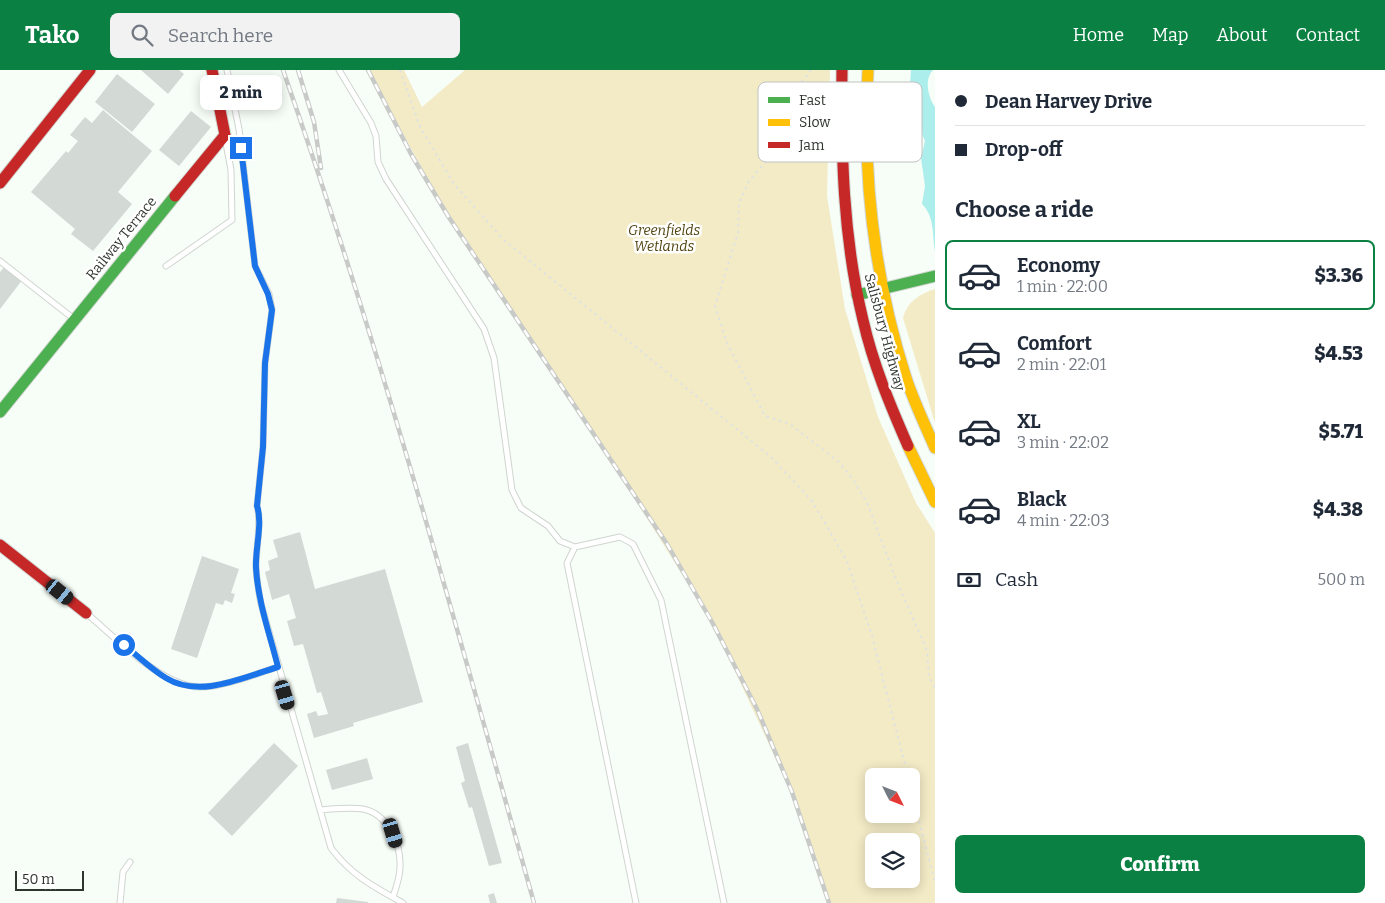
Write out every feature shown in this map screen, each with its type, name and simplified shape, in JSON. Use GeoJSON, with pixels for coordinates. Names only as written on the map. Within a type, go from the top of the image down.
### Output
{"type":"FeatureCollection","features":[{"type":"Feature","properties":{"kind":"main road"},"geometry":{"type":"LineString","coordinates":[[0,182],[90,70]]}},
{"type":"Feature","properties":{"kind":"main road"},"geometry":{"type":"LineString","coordinates":[[212,70],[225,135]]}},
{"type":"Feature","properties":{"kind":"main road","name":"Railway Terrace"},"geometry":{"type":"LineString","coordinates":[[0,412],[225,135]]}},
{"type":"Feature","properties":{"kind":"main road","name":"Salisbury Highway"},"geometry":{"type":"LineString","coordinates":[[842,162],[846,224],[857,295],[878,370],[895,418],[935,502]]}},
{"type":"Feature","properties":{"kind":"main road","name":"Salisbury Highway"},"geometry":{"type":"LineString","coordinates":[[867,162],[867,180],[882,288],[907,379],[935,448]]}},
{"type":"Feature","properties":{"kind":"main road"},"geometry":{"type":"LineString","coordinates":[[857,295],[935,276]]}},
{"type":"Feature","properties":{"kind":"main road"},"geometry":{"type":"LineString","coordinates":[[0,544],[86,613]]}},
{"type":"Feature","properties":{"kind":"lane"},"geometry":{"type":"LineString","coordinates":[[227,70],[239,129],[255,266],[268,294],[272,310],[265,363],[263,447],[257,498],[260,515],[256,568],[261,604],[331,848],[345,866],[360,878],[403,903]]}},
{"type":"Feature","properties":{"kind":"lane"},"geometry":{"type":"LineString","coordinates":[[339,70],[371,123],[376,136],[378,162],[386,179],[484,329],[494,358],[512,490],[521,508],[548,526],[560,541],[575,547],[620,537],[633,544],[661,600],[724,903]]}},
{"type":"Feature","properties":{"kind":"lane"},"geometry":{"type":"LineString","coordinates":[[166,266],[232,220],[231,170],[225,135]]}},
{"type":"Feature","properties":{"kind":"lane"},"geometry":{"type":"LineString","coordinates":[[0,261],[75,320]]}},
{"type":"Feature","properties":{"kind":"lane"},"geometry":{"type":"LineString","coordinates":[[575,547],[567,563],[636,903]]}},
{"type":"Feature","properties":{"kind":"lane"},"geometry":{"type":"LineString","coordinates":[[86,613],[160,674],[185,686],[208,687],[278,667]]}},
{"type":"Feature","properties":{"kind":"lane"},"geometry":{"type":"LineString","coordinates":[[320,810],[364,809],[377,815],[387,825],[393,833],[400,856],[400,869],[393,897]]}},
{"type":"Feature","properties":{"kind":"lane"},"geometry":{"type":"LineString","coordinates":[[120,903],[124,872],[130,862]]}},
{"type":"Feature","properties":{"kind":"path"},"geometry":{"type":"LineString","coordinates":[[400,70],[420,127],[454,184],[504,240],[771,457],[812,501],[847,560],[872,636],[906,768]]}},
{"type":"Feature","properties":{"kind":"path"},"geometry":{"type":"LineString","coordinates":[[801,82],[811,70]]}},
{"type":"Feature","properties":{"kind":"path"},"geometry":{"type":"LineString","coordinates":[[765,162],[749,181],[739,203],[738,233],[716,306],[727,343],[765,416],[790,424],[840,463],[868,506],[896,579],[927,651],[930,677],[935,688]]}},
{"type":"Feature","properties":{"kind":"path"},"geometry":{"type":"LineString","coordinates":[[920,823],[935,882]]}},
{"type":"Feature","properties":{"kind":"green space","name":"Greenfields Wetlands"},"geometry":{"type":"Polygon","coordinates":[[[368,70],[404,70],[422,107],[465,70],[830,70],[830,82],[758,82],[758,162],[828,162],[827,196],[845,309],[878,417],[916,503],[935,533],[935,903],[829,903],[796,802],[712,622],[608,456],[448,216],[368,70]]]}},
{"type":"Feature","properties":{"kind":"green space"},"geometry":{"type":"Polygon","coordinates":[[[935,289],[935,423],[903,318],[907,307],[915,299],[935,289]]]}},
{"type":"Feature","properties":{"kind":"water"},"geometry":{"type":"Polygon","coordinates":[[[911,70],[933,70],[928,83],[930,98],[935,107],[935,251],[931,220],[922,204],[925,186],[922,162],[925,141],[922,134],[922,82],[910,82],[911,70]]]}},
{"type":"Feature","properties":{"kind":"building"},"geometry":{"type":"Polygon","coordinates":[[[141,70],[179,70],[184,74],[168,94],[141,70]]]}},
{"type":"Feature","properties":{"kind":"building"},"geometry":{"type":"Polygon","coordinates":[[[117,74],[155,104],[132,132],[95,102],[117,74]]]}},
{"type":"Feature","properties":{"kind":"building"},"geometry":{"type":"Polygon","coordinates":[[[103,110],[152,151],[118,192],[132,204],[93,251],[71,234],[75,229],[31,192],[66,151],[68,153],[78,141],[70,135],[85,117],[92,123],[103,110]]]}},
{"type":"Feature","properties":{"kind":"building"},"geometry":{"type":"Polygon","coordinates":[[[191,111],[211,127],[179,166],[159,150],[191,111]]]}},
{"type":"Feature","properties":{"kind":"building"},"geometry":{"type":"Polygon","coordinates":[[[6,265],[23,279],[0,309],[0,272],[6,265]]]}},
{"type":"Feature","properties":{"kind":"building"},"geometry":{"type":"Polygon","coordinates":[[[300,532],[315,589],[385,569],[423,702],[353,723],[354,726],[314,738],[307,714],[316,711],[318,716],[328,714],[321,692],[317,693],[303,644],[294,646],[287,621],[296,618],[289,594],[272,600],[265,572],[270,570],[268,561],[278,557],[273,540],[300,532]]]}},
{"type":"Feature","properties":{"kind":"building"},"geometry":{"type":"Polygon","coordinates":[[[202,556],[239,569],[231,593],[235,594],[232,603],[225,600],[223,605],[216,603],[197,658],[171,649],[202,556]]]}},
{"type":"Feature","properties":{"kind":"building"},"geometry":{"type":"Polygon","coordinates":[[[274,743],[298,766],[232,836],[208,813],[274,743]]]}},
{"type":"Feature","properties":{"kind":"building"},"geometry":{"type":"Polygon","coordinates":[[[468,743],[502,863],[489,866],[472,807],[469,808],[461,783],[465,781],[456,747],[468,743]]]}},
{"type":"Feature","properties":{"kind":"building"},"geometry":{"type":"Polygon","coordinates":[[[367,758],[373,779],[332,790],[326,770],[367,758]]]}},
{"type":"Feature","properties":{"kind":"building"},"geometry":{"type":"Polygon","coordinates":[[[494,893],[497,903],[490,903],[488,895],[494,893]]]}},
{"type":"Feature","properties":{"kind":"building"},"geometry":{"type":"Polygon","coordinates":[[[337,898],[368,902],[368,903],[336,903],[337,898]]]}},
{"type":"Feature","properties":{"kind":"railway"},"geometry":{"type":"LineString","coordinates":[[283,70],[384,380],[446,589],[534,903]]}},
{"type":"Feature","properties":{"kind":"railway"},"geometry":{"type":"LineString","coordinates":[[298,70],[314,122],[321,168]]}},
{"type":"Feature","properties":{"kind":"railway"},"geometry":{"type":"LineString","coordinates":[[368,70],[411,154],[448,216],[667,544],[712,622],[757,709],[792,792],[829,903]]}},
{"type":"Feature","properties":{"kind":"traffic: fast"},"geometry":{"type":"LineString","coordinates":[[0,412],[175,196]]}},
{"type":"Feature","properties":{"kind":"traffic: fast"},"geometry":{"type":"LineString","coordinates":[[857,295],[935,276]]}},
{"type":"Feature","properties":{"kind":"traffic: slow"},"geometry":{"type":"LineString","coordinates":[[868,70],[868,82]]}},
{"type":"Feature","properties":{"kind":"traffic: slow"},"geometry":{"type":"LineString","coordinates":[[868,162],[873,226],[886,302],[906,378],[935,448]]}},
{"type":"Feature","properties":{"kind":"traffic: slow"},"geometry":{"type":"LineString","coordinates":[[908,446],[935,502]]}},
{"type":"Feature","properties":{"kind":"traffic: jam"},"geometry":{"type":"LineString","coordinates":[[0,183],[90,70]]}},
{"type":"Feature","properties":{"kind":"traffic: jam"},"geometry":{"type":"LineString","coordinates":[[175,196],[225,135],[212,70]]}},
{"type":"Feature","properties":{"kind":"traffic: jam"},"geometry":{"type":"LineString","coordinates":[[842,70],[842,82]]}},
{"type":"Feature","properties":{"kind":"traffic: jam"},"geometry":{"type":"LineString","coordinates":[[843,162],[847,227],[856,289],[877,368],[888,400],[908,446]]}},
{"type":"Feature","properties":{"kind":"traffic: jam"},"geometry":{"type":"LineString","coordinates":[[0,545],[86,613]]}},
{"type":"Feature","properties":{"kind":"route"},"geometry":{"type":"LineString","coordinates":[[124,645],[167,679],[185,686],[208,687],[278,667],[261,604],[256,568],[257,529],[260,515],[257,506],[263,447],[265,363],[272,310],[268,294],[255,266],[241,148]]}}]}
